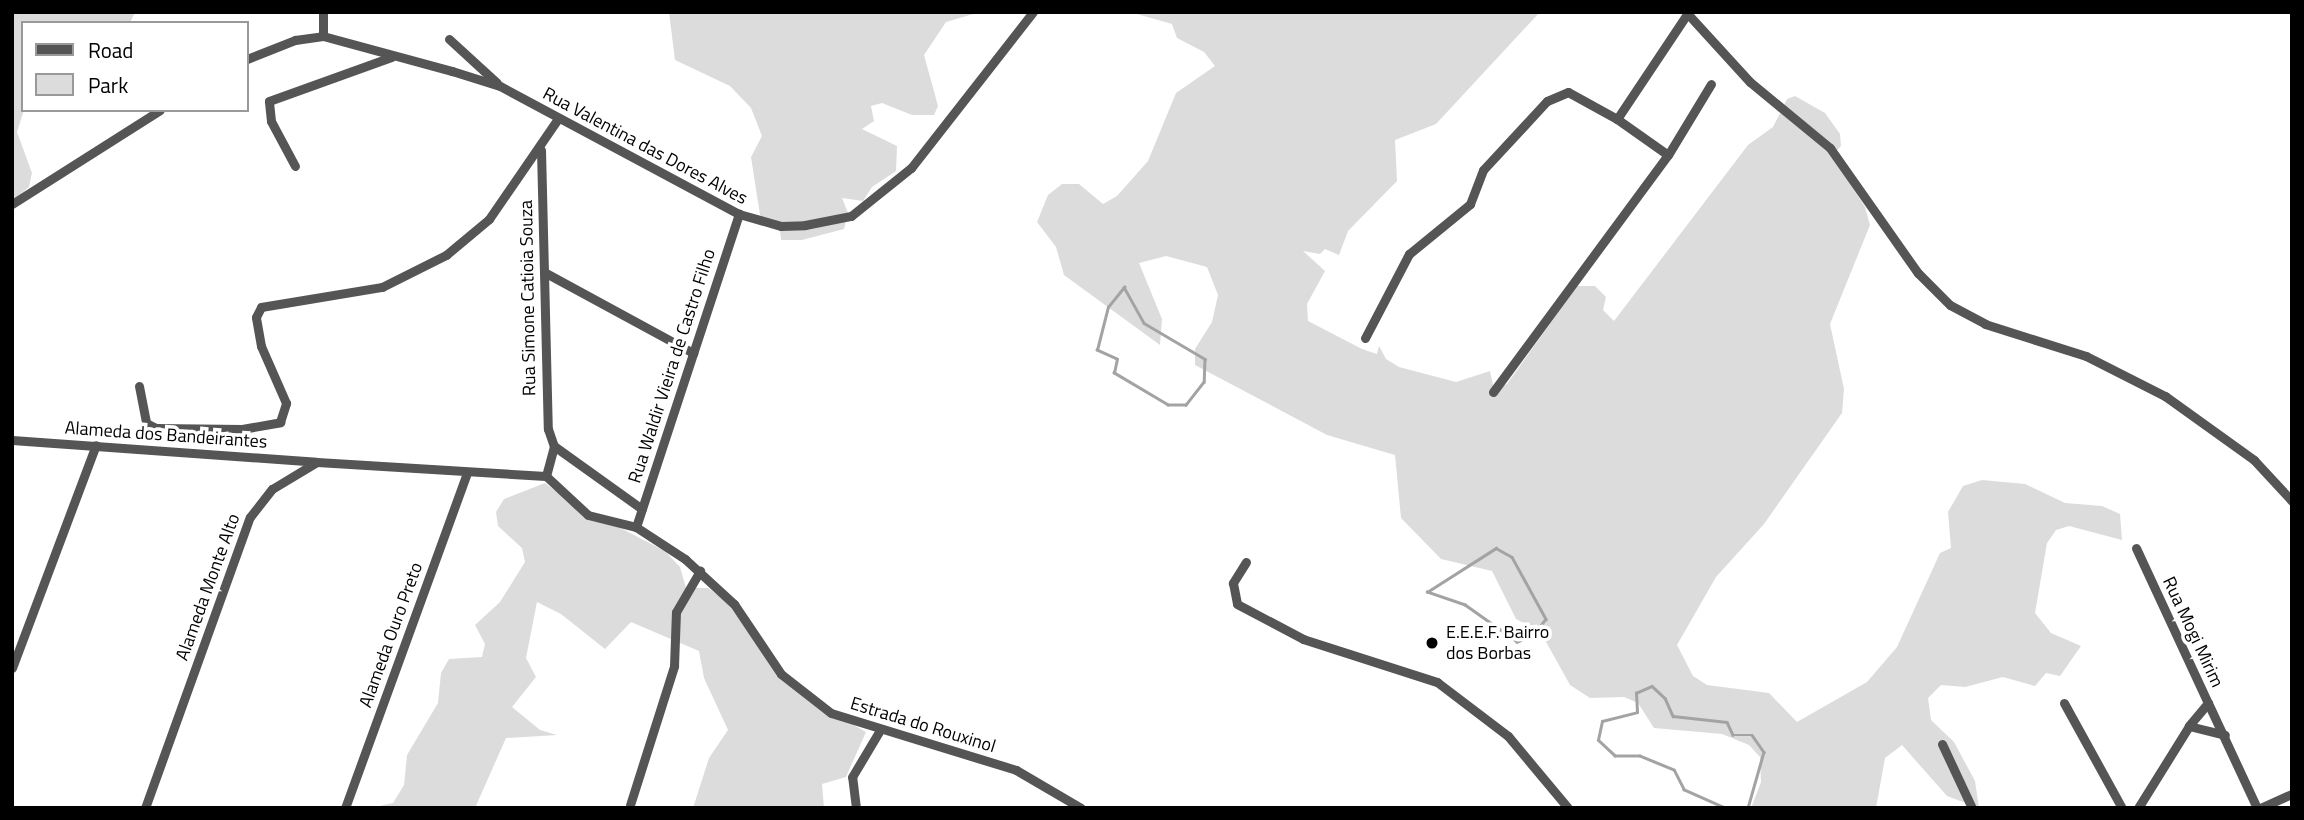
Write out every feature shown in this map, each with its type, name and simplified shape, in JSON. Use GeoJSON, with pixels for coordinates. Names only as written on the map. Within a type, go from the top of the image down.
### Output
{"type":"FeatureCollection","features":[{"type":"Feature","properties":{"kind":"street"},"geometry":{"type":"LineString","coordinates":[[323,12],[323,36]]}},
{"type":"Feature","properties":{"kind":"street","name":"Rua Valentina das Dores Alves"},"geometry":{"type":"LineString","coordinates":[[248,59],[286,42],[323,36],[500,86],[557,120],[739,214],[781,226],[831,222],[867,207],[931,146],[1033,12]]}},
{"type":"Feature","properties":{"kind":"street"},"geometry":{"type":"LineString","coordinates":[[1617,119],[1686,13],[1750,82],[1830,148],[1918,273],[1950,305],[1985,324],[2086,356],[2165,396],[2254,460],[2292,501]]}},
{"type":"Feature","properties":{"kind":"street"},"geometry":{"type":"LineString","coordinates":[[449,39],[500,86]]}},
{"type":"Feature","properties":{"kind":"street"},"geometry":{"type":"LineString","coordinates":[[295,166],[271,121],[270,101],[393,57]]}},
{"type":"Feature","properties":{"kind":"street"},"geometry":{"type":"LineString","coordinates":[[1493,392],[1668,155],[1711,84]]}},
{"type":"Feature","properties":{"kind":"street"},"geometry":{"type":"LineString","coordinates":[[1365,338],[1415,246],[1470,204],[1483,170],[1553,95],[1568,92],[1617,119],[1668,155]]}},
{"type":"Feature","properties":{"kind":"street"},"geometry":{"type":"LineString","coordinates":[[12,204],[157,112]]}},
{"type":"Feature","properties":{"kind":"street"},"geometry":{"type":"LineString","coordinates":[[139,386],[146,423],[156,428],[242,429],[280,422],[286,403],[261,346],[256,317],[261,307],[336,298],[415,274],[489,219],[541,150],[557,120]]}},
{"type":"Feature","properties":{"kind":"street","name":"Rua Simone Catioia Souza"},"geometry":{"type":"LineString","coordinates":[[541,150],[547,414],[554,446],[546,476]]}},
{"type":"Feature","properties":{"kind":"street","name":"Rua Waldir Vieira de Castro Filho"},"geometry":{"type":"LineString","coordinates":[[636,527],[739,214]]}},
{"type":"Feature","properties":{"kind":"street"},"geometry":{"type":"LineString","coordinates":[[544,272],[693,353]]}},
{"type":"Feature","properties":{"kind":"street","name":"Alameda dos Bandeirantes"},"geometry":{"type":"LineString","coordinates":[[12,440],[317,462]]}},
{"type":"Feature","properties":{"kind":"street"},"geometry":{"type":"LineString","coordinates":[[12,668],[96,445]]}},
{"type":"Feature","properties":{"kind":"street"},"geometry":{"type":"LineString","coordinates":[[554,446],[642,509]]}},
{"type":"Feature","properties":{"kind":"street"},"geometry":{"type":"LineString","coordinates":[[317,462],[546,476]]}},
{"type":"Feature","properties":{"kind":"street","name":"Alameda Monte Alto"},"geometry":{"type":"LineString","coordinates":[[145,808],[250,517],[272,489],[317,462]]}},
{"type":"Feature","properties":{"kind":"street","name":"Alameda Ouro Preto"},"geometry":{"type":"LineString","coordinates":[[345,808],[467,472]]}},
{"type":"Feature","properties":{"kind":"street","name":"Estrada do Rouxinol"},"geometry":{"type":"LineString","coordinates":[[546,476],[588,515],[636,527],[700,571],[734,604],[792,686],[831,713],[1016,770],[1081,808]]}},
{"type":"Feature","properties":{"kind":"street","name":"Rua Mogi Mirim"},"geometry":{"type":"LineString","coordinates":[[2136,548],[2208,703],[2189,726],[2138,808]]}},
{"type":"Feature","properties":{"kind":"street"},"geometry":{"type":"LineString","coordinates":[[1246,562],[1233,583],[1237,604],[1303,639],[1437,682],[1508,736],[1569,808]]}},
{"type":"Feature","properties":{"kind":"street"},"geometry":{"type":"LineString","coordinates":[[629,805],[674,666],[676,612],[700,571]]}},
{"type":"Feature","properties":{"kind":"street"},"geometry":{"type":"LineString","coordinates":[[2064,703],[2122,808]]}},
{"type":"Feature","properties":{"kind":"street"},"geometry":{"type":"LineString","coordinates":[[2208,703],[2258,808],[2292,794]]}},
{"type":"Feature","properties":{"kind":"street"},"geometry":{"type":"LineString","coordinates":[[2189,726],[2215,728],[2225,735]]}},
{"type":"Feature","properties":{"kind":"street"},"geometry":{"type":"LineString","coordinates":[[856,808],[852,777],[880,730]]}},
{"type":"Feature","properties":{"kind":"street"},"geometry":{"type":"LineString","coordinates":[[1942,744],[1972,808]]}},
{"type":"Feature","properties":{"kind":"green space"},"geometry":{"type":"Polygon","coordinates":[[[12,12],[135,12],[131,21],[21,21],[21,112],[23,112],[17,132],[32,173],[29,187],[12,201],[12,12]]]}},
{"type":"Feature","properties":{"kind":"green space"},"geometry":{"type":"Polygon","coordinates":[[[669,12],[980,12],[946,22],[924,55],[938,106],[934,115],[912,115],[882,103],[871,106],[874,121],[862,129],[897,146],[896,171],[872,187],[863,201],[842,198],[848,213],[844,229],[802,240],[781,240],[780,231],[760,215],[751,157],[762,136],[751,108],[730,86],[675,60],[669,12]]]}},
{"type":"Feature","properties":{"kind":"green space"},"geometry":{"type":"Polygon","coordinates":[[[1130,12],[1540,12],[1436,124],[1395,140],[1397,181],[1348,231],[1339,255],[1325,249],[1320,254],[1303,251],[1325,271],[1307,304],[1308,321],[1362,349],[1377,354],[1379,346],[1386,359],[1399,367],[1456,382],[1490,371],[1494,390],[1507,384],[1577,286],[1595,286],[1606,297],[1603,310],[1614,321],[1748,145],[1773,127],[1787,99],[1795,96],[1825,113],[1840,134],[1841,146],[1832,156],[1865,207],[1870,225],[1830,324],[1844,389],[1842,413],[1764,524],[1716,577],[1677,645],[1693,676],[1707,685],[1769,693],[1797,722],[1867,682],[1897,647],[1940,553],[1951,548],[1948,512],[1963,486],[1982,480],[2025,484],[2065,503],[2102,506],[2120,514],[2122,540],[2069,526],[2056,530],[2047,543],[2035,613],[2051,633],[2081,646],[2060,676],[2046,673],[2035,686],[2003,677],[1965,687],[1941,685],[1928,698],[1931,720],[1954,742],[1975,781],[1979,808],[1947,796],[1902,745],[1885,758],[1876,808],[1751,808],[1761,782],[1760,757],[1749,745],[1722,734],[1654,728],[1638,703],[1624,697],[1590,698],[1570,685],[1540,631],[1516,619],[1492,571],[1441,559],[1401,518],[1395,455],[1327,435],[1195,365],[1195,349],[1212,322],[1218,295],[1207,267],[1166,256],[1139,263],[1162,319],[1160,345],[1064,275],[1056,247],[1037,222],[1048,195],[1062,184],[1079,184],[1103,204],[1117,196],[1148,161],[1176,93],[1215,66],[1204,52],[1177,38],[1172,24],[1130,12]]]}},
{"type":"Feature","properties":{"kind":"green space"},"geometry":{"type":"Polygon","coordinates":[[[545,483],[570,502],[665,551],[680,567],[686,588],[708,588],[725,600],[776,669],[817,704],[866,732],[846,777],[822,784],[824,808],[693,808],[709,758],[728,730],[704,678],[699,651],[631,622],[605,649],[561,614],[537,602],[526,658],[536,677],[512,707],[540,730],[557,735],[506,738],[475,808],[370,808],[393,803],[404,785],[407,755],[438,703],[441,673],[449,659],[482,657],[485,644],[475,625],[500,602],[525,562],[522,548],[498,526],[496,512],[504,499],[545,483]]]}},
{"type":"Feature","properties":{"kind":"waterway"},"geometry":{"type":"LineString","coordinates":[[1124,287],[1144,323],[1205,359],[1204,382],[1186,405],[1168,405],[1114,373],[1117,359],[1097,350],[1108,307],[1124,287]]}},
{"type":"Feature","properties":{"kind":"waterway"},"geometry":{"type":"LineString","coordinates":[[1496,548],[1512,557],[1546,619],[1533,636],[1517,642],[1465,605],[1427,592],[1496,548]]}},
{"type":"Feature","properties":{"kind":"waterway"},"geometry":{"type":"LineString","coordinates":[[1725,808],[1684,790],[1674,770],[1640,756],[1615,756],[1598,740],[1602,721],[1637,712],[1636,693],[1652,686],[1665,698],[1673,716],[1727,722],[1733,735],[1752,735],[1764,752],[1748,808]]}},
{"type":"Feature","properties":{"kind":"place","name":"E.E.E.F. Bairro dos Borbas"},"geometry":{"type":"Point","coordinates":[1432,643]}}]}
